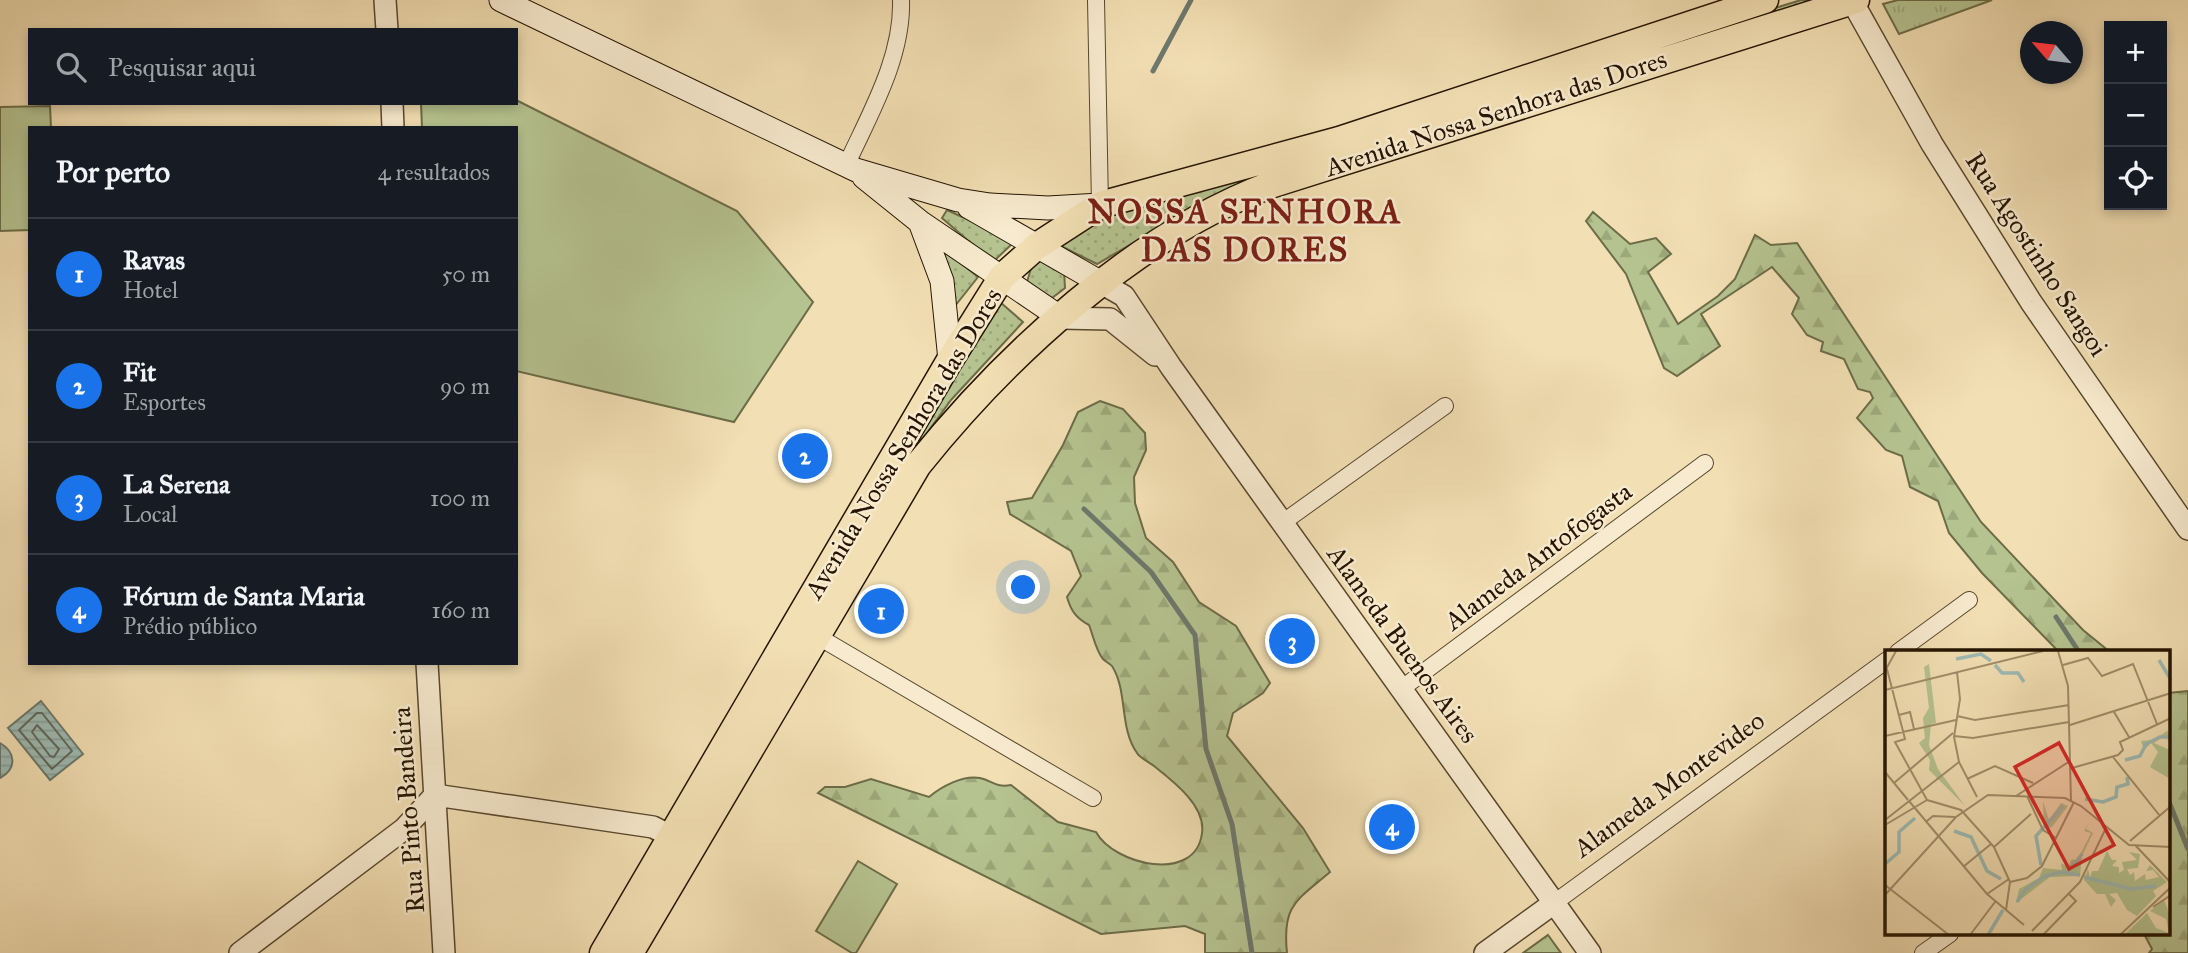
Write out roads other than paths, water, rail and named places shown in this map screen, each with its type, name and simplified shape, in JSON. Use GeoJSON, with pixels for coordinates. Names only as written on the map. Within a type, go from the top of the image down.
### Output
{"type":"FeatureCollection","features":[{"type":"Feature","properties":{"kind":"main road"},"geometry":{"type":"LineString","coordinates":[[501,0],[532,7],[851,168],[958,200],[1048,208],[1100,205]]}},
{"type":"Feature","properties":{"kind":"main road","name":"Avenida Nossa Senhora das Dores"},"geometry":{"type":"LineString","coordinates":[[631,953],[682,842],[950,360],[1002,277],[1037,246],[1100,205],[1339,140],[1765,0]]}},
{"type":"Feature","properties":{"kind":"main road","name":"Avenida Nossa Senhora das Dores"},"geometry":{"type":"LineString","coordinates":[[603,953],[682,842],[817,636],[918,465],[968,403],[1061,318],[1103,284],[1195,219],[1270,185],[1854,1]]}},
{"type":"Feature","properties":{"kind":"main road"},"geometry":{"type":"LineString","coordinates":[[851,168],[920,222],[1061,318]]}},
{"type":"Feature","properties":{"kind":"main road"},"geometry":{"type":"LineString","coordinates":[[958,200],[1103,284]]}},
{"type":"Feature","properties":{"kind":"main road"},"geometry":{"type":"LineString","coordinates":[[920,222],[942,281],[950,360]]}},
{"type":"Feature","properties":{"kind":"street"},"geometry":{"type":"LineString","coordinates":[[385,0],[387,28]]}},
{"type":"Feature","properties":{"kind":"street"},"geometry":{"type":"LineString","coordinates":[[851,168],[897,40],[901,0]]}},
{"type":"Feature","properties":{"kind":"street"},"geometry":{"type":"LineString","coordinates":[[1096,0],[1100,205]]}},
{"type":"Feature","properties":{"kind":"street","name":"Rua Agostinho Sangoi"},"geometry":{"type":"LineString","coordinates":[[1854,1],[1932,144],[2031,302],[2188,529]]}},
{"type":"Feature","properties":{"kind":"street"},"geometry":{"type":"LineString","coordinates":[[392,105],[393,126]]}},
{"type":"Feature","properties":{"kind":"street","name":"Alameda Buenos Aires"},"geometry":{"type":"LineString","coordinates":[[1103,284],[1124,296],[1171,367],[1590,953]]}},
{"type":"Feature","properties":{"kind":"street","name":"Alameda Buenos Aires"},"geometry":{"type":"LineString","coordinates":[[1061,318],[1110,319],[1171,367]]}},
{"type":"Feature","properties":{"kind":"street"},"geometry":{"type":"LineString","coordinates":[[1282,523],[1445,406]]}},
{"type":"Feature","properties":{"kind":"street","name":"Alameda Antofogasta"},"geometry":{"type":"LineString","coordinates":[[1401,689],[1705,463]]}},
{"type":"Feature","properties":{"kind":"street"},"geometry":{"type":"LineString","coordinates":[[1901,650],[1969,600]]}},
{"type":"Feature","properties":{"kind":"street"},"geometry":{"type":"LineString","coordinates":[[817,636],[1093,798]]}},
{"type":"Feature","properties":{"kind":"street","name":"Alameda Montevideo"},"geometry":{"type":"LineString","coordinates":[[1485,953],[1885,661]]}},
{"type":"Feature","properties":{"kind":"street","name":"Rua Pinto Bandeira"},"geometry":{"type":"LineString","coordinates":[[426,665],[444,953]]}},
{"type":"Feature","properties":{"kind":"street"},"geometry":{"type":"LineString","coordinates":[[240,953],[404,829],[435,795],[653,827],[682,842]]}},
{"type":"Feature","properties":{"kind":"street"},"geometry":{"type":"LineString","coordinates":[[1923,953],[1947,936]]}},
{"type":"Feature","properties":{"kind":"water"},"geometry":{"type":"Polygon","coordinates":[[[41,701],[83,754],[50,780],[8,728],[41,701]]]}},
{"type":"Feature","properties":{"kind":"water"},"geometry":{"type":"Polygon","coordinates":[[[0,743],[12,756],[12,765],[0,778],[0,743]]]}},
{"type":"Feature","properties":{"kind":"waterway"},"geometry":{"type":"LineString","coordinates":[[1153,71],[1191,0]]}},
{"type":"Feature","properties":{"kind":"waterway"},"geometry":{"type":"LineString","coordinates":[[1084,509],[1151,572],[1195,635],[1206,749],[1232,824],[1252,953]]}},
{"type":"Feature","properties":{"kind":"waterway"},"geometry":{"type":"LineString","coordinates":[[2056,617],[2078,650]]}},
{"type":"Feature","properties":{"kind":"waterway"},"geometry":{"type":"LineString","coordinates":[[2170,804],[2188,849]]}},
{"type":"Feature","properties":{"kind":"place","name":"Fit"},"geometry":{"type":"Point","coordinates":[805,456]}},
{"type":"Feature","properties":{"kind":"place","name":"Ravas"},"geometry":{"type":"Point","coordinates":[881,611]}},
{"type":"Feature","properties":{"kind":"place","name":"La Serena"},"geometry":{"type":"Point","coordinates":[1292,641]}},
{"type":"Feature","properties":{"kind":"place","name":"Fórum de Santa Maria"},"geometry":{"type":"Point","coordinates":[1392,827]}},
{"type":"Feature","properties":{"kind":"district","name":"NOSSA SENHORA DAS DORES"},"geometry":{"type":"Point","coordinates":[1245,231]}}]}
